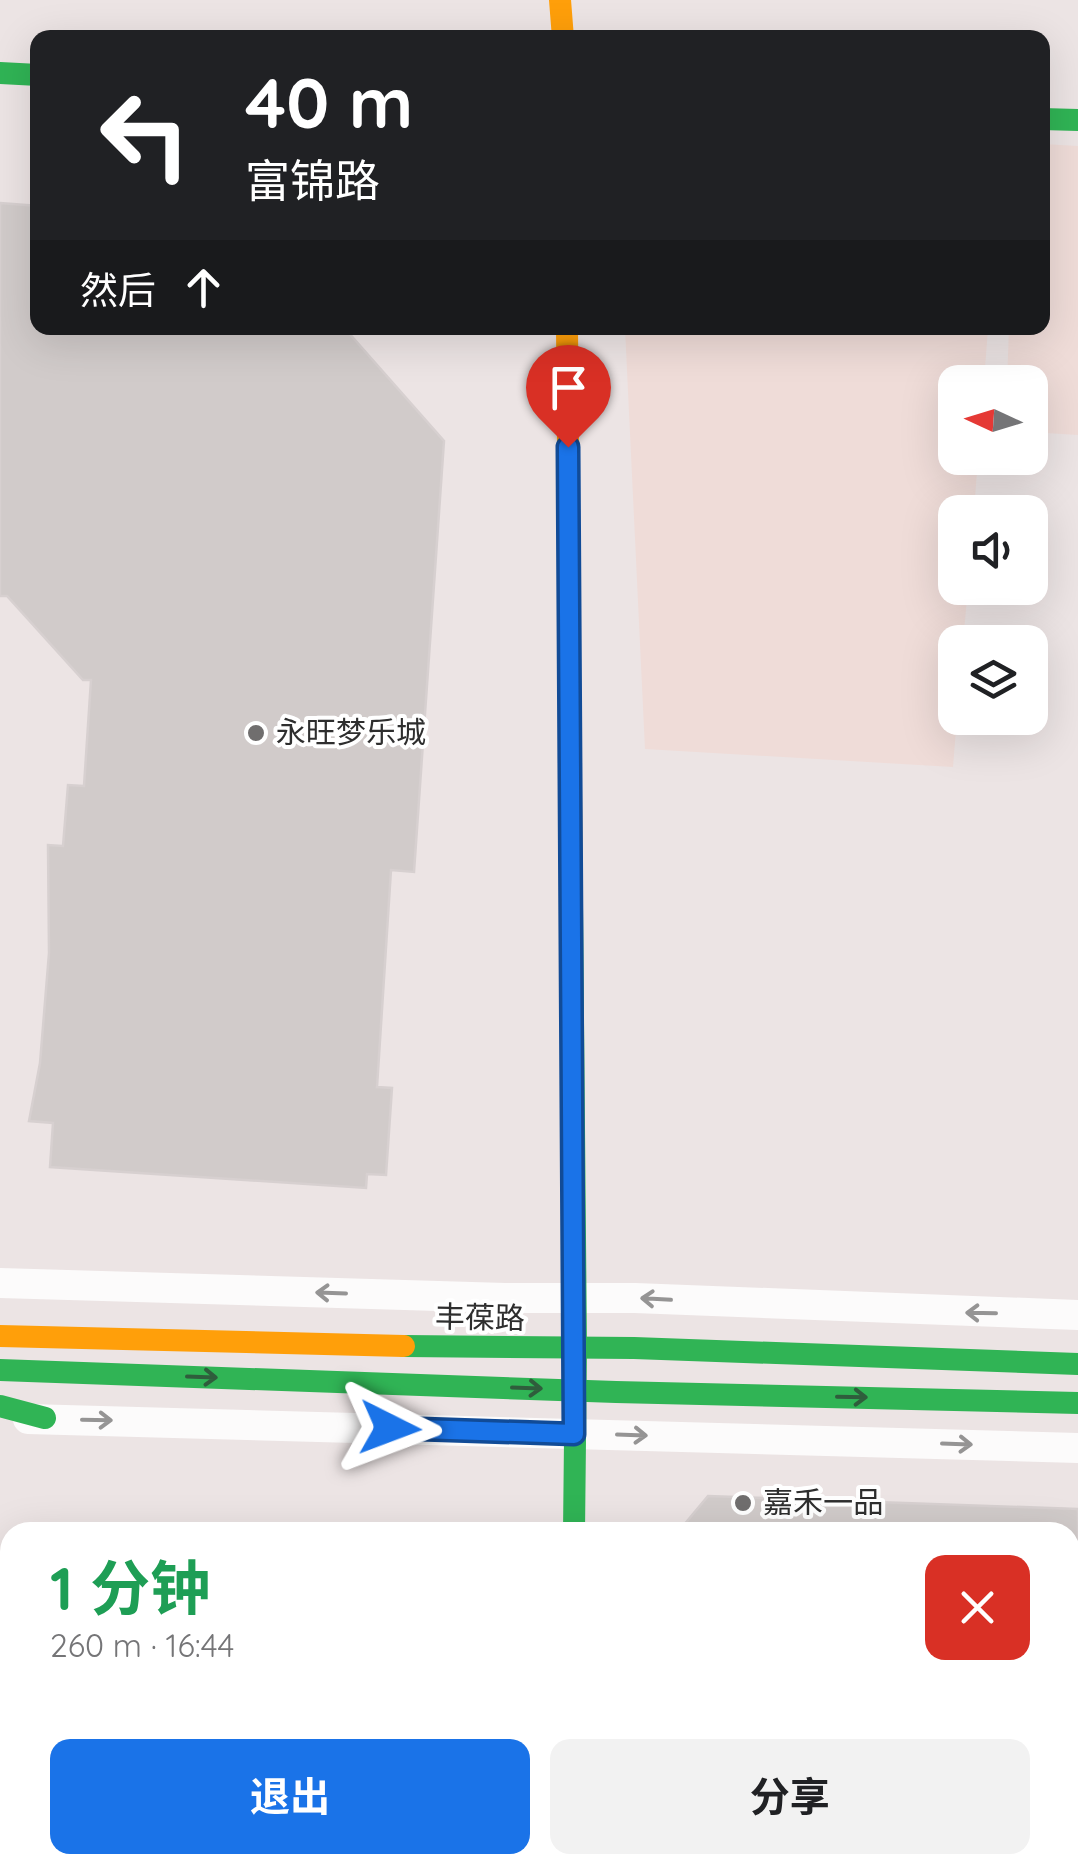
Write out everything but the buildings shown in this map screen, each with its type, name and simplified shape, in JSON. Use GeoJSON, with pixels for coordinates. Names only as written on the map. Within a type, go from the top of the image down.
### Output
{"type":"FeatureCollection","features":[{"type":"Feature","properties":{"kind":"main road"},"geometry":{"type":"LineString","coordinates":[[560,0],[562,30]]}},
{"type":"Feature","properties":{"kind":"main road"},"geometry":{"type":"LineString","coordinates":[[0,73],[30,75]]}},
{"type":"Feature","properties":{"kind":"main road"},"geometry":{"type":"LineString","coordinates":[[1050,119],[1078,120]]}},
{"type":"Feature","properties":{"kind":"main road"},"geometry":{"type":"LineString","coordinates":[[568,335],[576,1298],[574,1522]]}},
{"type":"Feature","properties":{"kind":"main road","name":"丰葆路"},"geometry":{"type":"LineString","coordinates":[[0,1336],[634,1348],[1078,1364]]}},
{"type":"Feature","properties":{"kind":"main road"},"geometry":{"type":"LineString","coordinates":[[0,1370],[1078,1402]]}},
{"type":"Feature","properties":{"kind":"main road"},"geometry":{"type":"LineString","coordinates":[[0,1406],[45,1418]]}},
{"type":"Feature","properties":{"kind":"street"},"geometry":{"type":"LineString","coordinates":[[0,1283],[1078,1315]]}},
{"type":"Feature","properties":{"kind":"street"},"geometry":{"type":"LineString","coordinates":[[0,1421],[45,1418],[1078,1448]]}},
{"type":"Feature","properties":{"kind":"shaded area"},"geometry":{"type":"Polygon","coordinates":[[[1050,144],[1078,146],[1078,435],[1048,433],[1048,365],[1008,365],[1009,335],[1050,335],[1050,144]]]}},
{"type":"Feature","properties":{"kind":"shaded area"},"geometry":{"type":"Polygon","coordinates":[[[625,335],[987,335],[985,365],[938,365],[938,475],[977,475],[975,495],[938,495],[938,605],[966,605],[965,625],[938,625],[938,735],[956,735],[953,767],[645,749],[625,335]]]}},
{"type":"Feature","properties":{"kind":"traffic: fast"},"geometry":{"type":"LineString","coordinates":[[0,73],[30,75]]}},
{"type":"Feature","properties":{"kind":"traffic: fast"},"geometry":{"type":"LineString","coordinates":[[1050,119],[1078,120]]}},
{"type":"Feature","properties":{"kind":"traffic: fast"},"geometry":{"type":"LineString","coordinates":[[572,907],[574,1522]]}},
{"type":"Feature","properties":{"kind":"traffic: fast"},"geometry":{"type":"LineString","coordinates":[[404,1346],[634,1348],[1078,1364]]}},
{"type":"Feature","properties":{"kind":"traffic: fast"},"geometry":{"type":"LineString","coordinates":[[0,1370],[616,1392],[1078,1403]]}},
{"type":"Feature","properties":{"kind":"traffic: fast"},"geometry":{"type":"LineString","coordinates":[[0,1406],[45,1418]]}},
{"type":"Feature","properties":{"kind":"traffic: slow"},"geometry":{"type":"LineString","coordinates":[[560,0],[562,30]]}},
{"type":"Feature","properties":{"kind":"traffic: slow"},"geometry":{"type":"LineString","coordinates":[[567,335],[572,907]]}},
{"type":"Feature","properties":{"kind":"traffic: slow"},"geometry":{"type":"LineString","coordinates":[[0,1336],[404,1346]]}},
{"type":"Feature","properties":{"kind":"place","name":"永旺梦乐城"},"geometry":{"type":"Point","coordinates":[256,733]}},
{"type":"Feature","properties":{"kind":"place","name":"嘉禾一品"},"geometry":{"type":"Point","coordinates":[743,1503]}},
{"type":"Feature","properties":{"kind":"route"},"geometry":{"type":"LineString","coordinates":[[390,1428],[574,1434],[568,447]]}}]}
